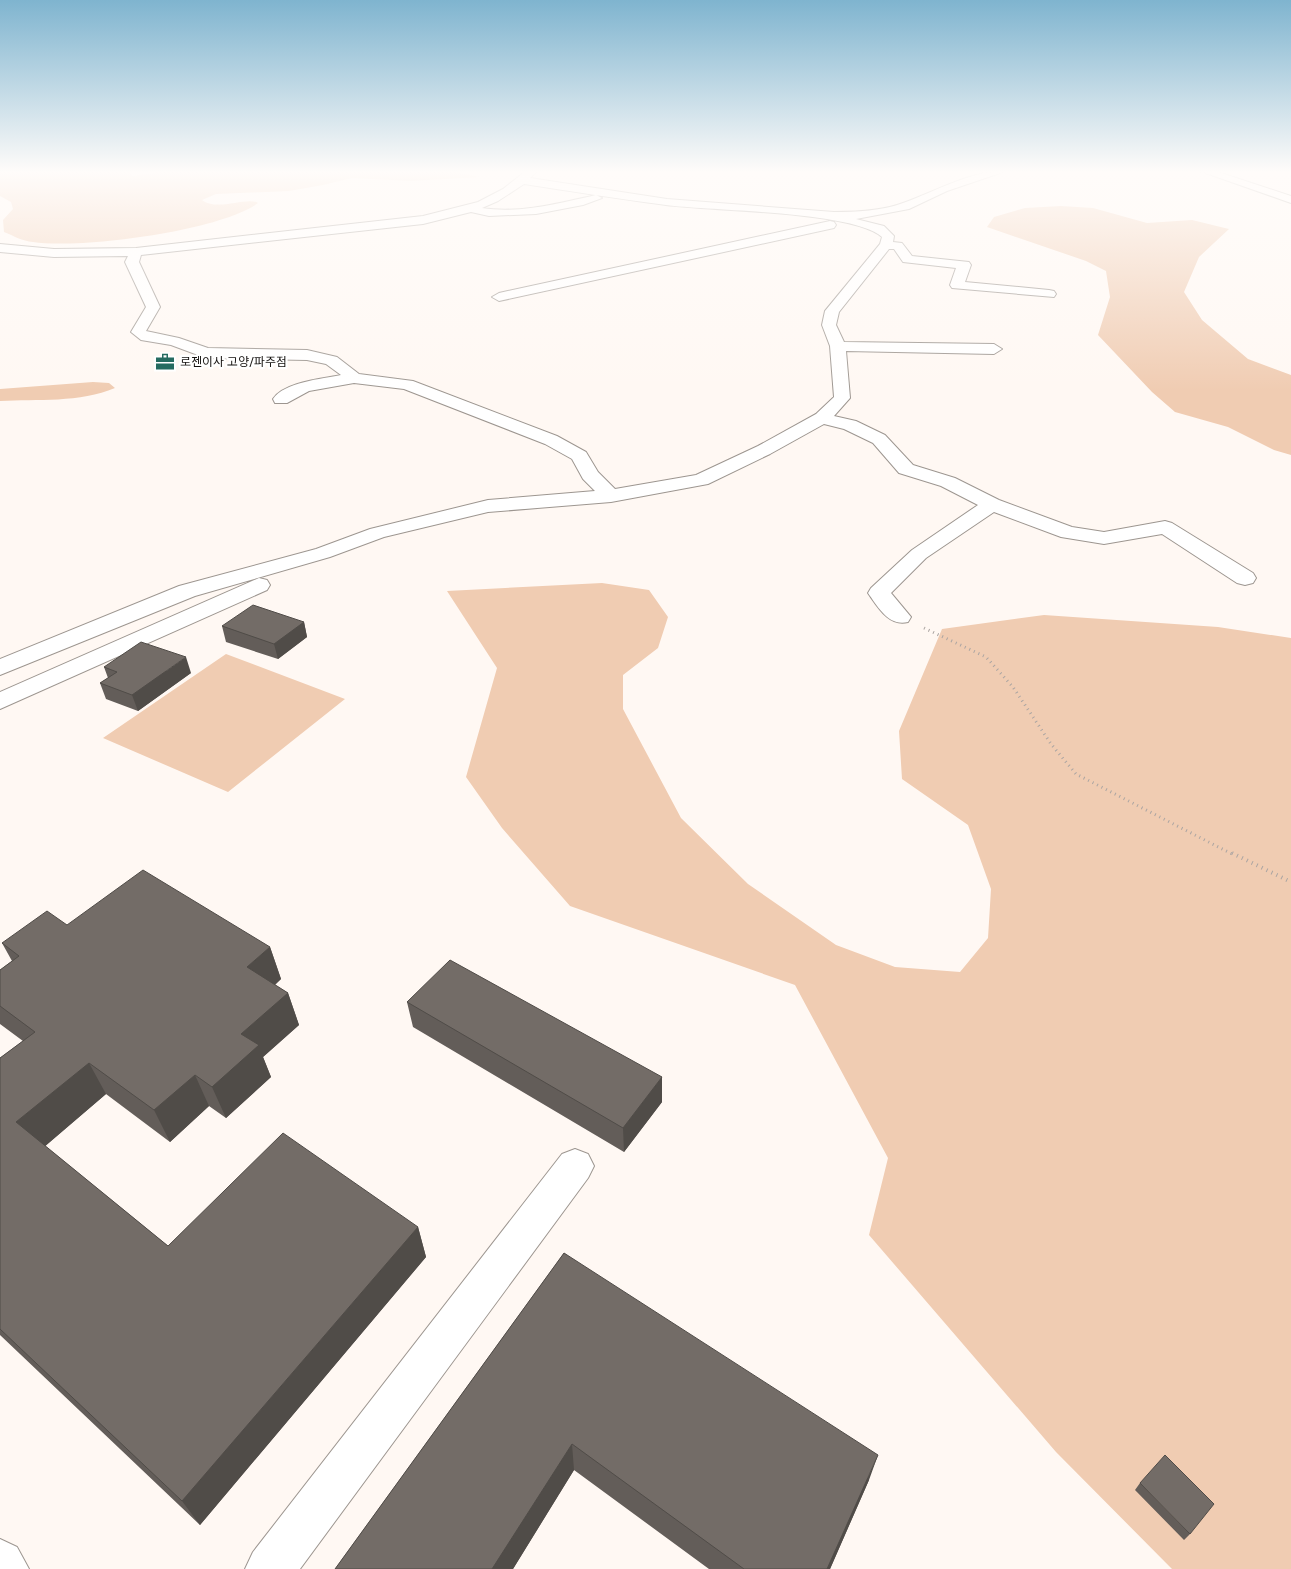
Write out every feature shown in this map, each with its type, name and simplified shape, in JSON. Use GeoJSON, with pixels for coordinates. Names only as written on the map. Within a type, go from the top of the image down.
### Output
{"type":"FeatureCollection","features":[{"type":"Feature","properties":{"kind":"street"},"geometry":{"type":"LineString","coordinates":[[0,248],[54,253],[136,252],[207,244]]}},
{"type":"Feature","properties":{"kind":"street"},"geometry":{"type":"LineString","coordinates":[[499,298],[728,244]]}},
{"type":"Feature","properties":{"kind":"street"},"geometry":{"type":"LineString","coordinates":[[0,668],[187,591],[323,553],[377,533],[488,506],[611,496],[701,480],[822,418],[842,398],[842,377],[838,346],[829,325],[832,310],[886,245],[898,246],[908,259],[964,265],[957,285],[1051,290],[1040,310]]}},
{"type":"Feature","properties":{"kind":"street"},"geometry":{"type":"LineString","coordinates":[[136,252],[132,262],[153,307],[138,332],[146,337],[174,341],[206,353],[307,355],[331,360],[354,378]]}},
{"type":"Feature","properties":{"kind":"street"},"geometry":{"type":"LineString","coordinates":[[838,346],[994,349]]}},
{"type":"Feature","properties":{"kind":"street"},"geometry":{"type":"LineString","coordinates":[[281,399],[304,388],[354,378],[407,384],[551,440],[579,456],[590,475],[611,496]]}},
{"type":"Feature","properties":{"kind":"street"},"geometry":{"type":"LineString","coordinates":[[822,418],[850,425],[879,438],[906,470],[948,482],[992,504],[1068,534],[1104,538],[1165,527],[1245,578]]}},
{"type":"Feature","properties":{"kind":"street"},"geometry":{"type":"LineString","coordinates":[[900,617],[879,593],[919,554],[992,504]]}},
{"type":"Feature","properties":{"kind":"street"},"geometry":{"type":"LineString","coordinates":[[0,701],[288,573],[323,553]]}},
{"type":"Feature","properties":{"kind":"street"},"geometry":{"type":"LineString","coordinates":[[270,1569],[575,1166]]}},
{"type":"Feature","properties":{"kind":"street"},"geometry":{"type":"LineString","coordinates":[[0,1564],[4,1569]]}},
{"type":"Feature","properties":{"kind":"path"},"geometry":{"type":"LineString","coordinates":[[900,617],[986,657],[1013,687],[1051,744],[1076,774],[1172,824],[1291,882]]}},
{"type":"Feature","properties":{"kind":"shaded area"},"geometry":{"type":"Polygon","coordinates":[[[1037,244],[1213,244],[1199,257],[1184,292],[1202,320],[1248,359],[1291,375],[1291,455],[1274,450],[1228,427],[1175,412],[1152,392],[1098,335],[1110,297],[1106,271],[1086,261],[1037,244]]]}},
{"type":"Feature","properties":{"kind":"shaded area"},"geometry":{"type":"Polygon","coordinates":[[[93,382],[109,383],[115,388],[102,393],[73,398],[0,401],[0,389],[93,382]]]}},
{"type":"Feature","properties":{"kind":"shaded area"},"geometry":{"type":"Polygon","coordinates":[[[602,583],[649,590],[668,617],[658,648],[623,675],[623,709],[681,818],[748,884],[836,945],[895,967],[960,972],[988,938],[991,889],[968,825],[902,779],[899,731],[942,629],[1044,615],[1218,627],[1291,638],[1291,1569],[1172,1569],[1056,1452],[869,1235],[888,1158],[795,985],[570,906],[502,828],[466,777],[497,668],[447,591],[602,583]]]}},
{"type":"Feature","properties":{"kind":"shaded area"},"geometry":{"type":"Polygon","coordinates":[[[226,654],[345,699],[228,792],[103,738],[226,654]]]}},
{"type":"Feature","properties":{"kind":"building"},"geometry":{"type":"Polygon","coordinates":[[[253,605],[304,622],[274,644],[222,626],[253,605]]]}},
{"type":"Feature","properties":{"kind":"building"},"geometry":{"type":"Polygon","coordinates":[[[141,642],[186,657],[132,695],[100,683],[117,672],[104,667],[141,642]]]}},
{"type":"Feature","properties":{"kind":"building"},"geometry":{"type":"Polygon","coordinates":[[[143,870],[270,947],[247,967],[288,993],[241,1034],[259,1045],[212,1087],[195,1075],[154,1110],[89,1063],[16,1122],[168,1246],[283,1133],[418,1227],[182,1501],[0,1329],[0,1058],[35,1032],[0,1006],[0,970],[19,956],[2,943],[47,911],[67,925],[143,870]]]}},
{"type":"Feature","properties":{"kind":"building"},"geometry":{"type":"Polygon","coordinates":[[[450,960],[662,1077],[623,1128],[407,1002],[450,960]]]}},
{"type":"Feature","properties":{"kind":"building"},"geometry":{"type":"Polygon","coordinates":[[[564,1253],[878,1455],[827,1569],[744,1569],[572,1444],[492,1569],[335,1569],[564,1253]]]}},
{"type":"Feature","properties":{"kind":"building"},"geometry":{"type":"Polygon","coordinates":[[[1165,1455],[1214,1504],[1190,1534],[1140,1483],[1165,1455]]]}},
{"type":"Feature","properties":{"kind":"place","name":"로젠이사 고양/파주점"},"geometry":{"type":"Point","coordinates":[165,362]}}]}
